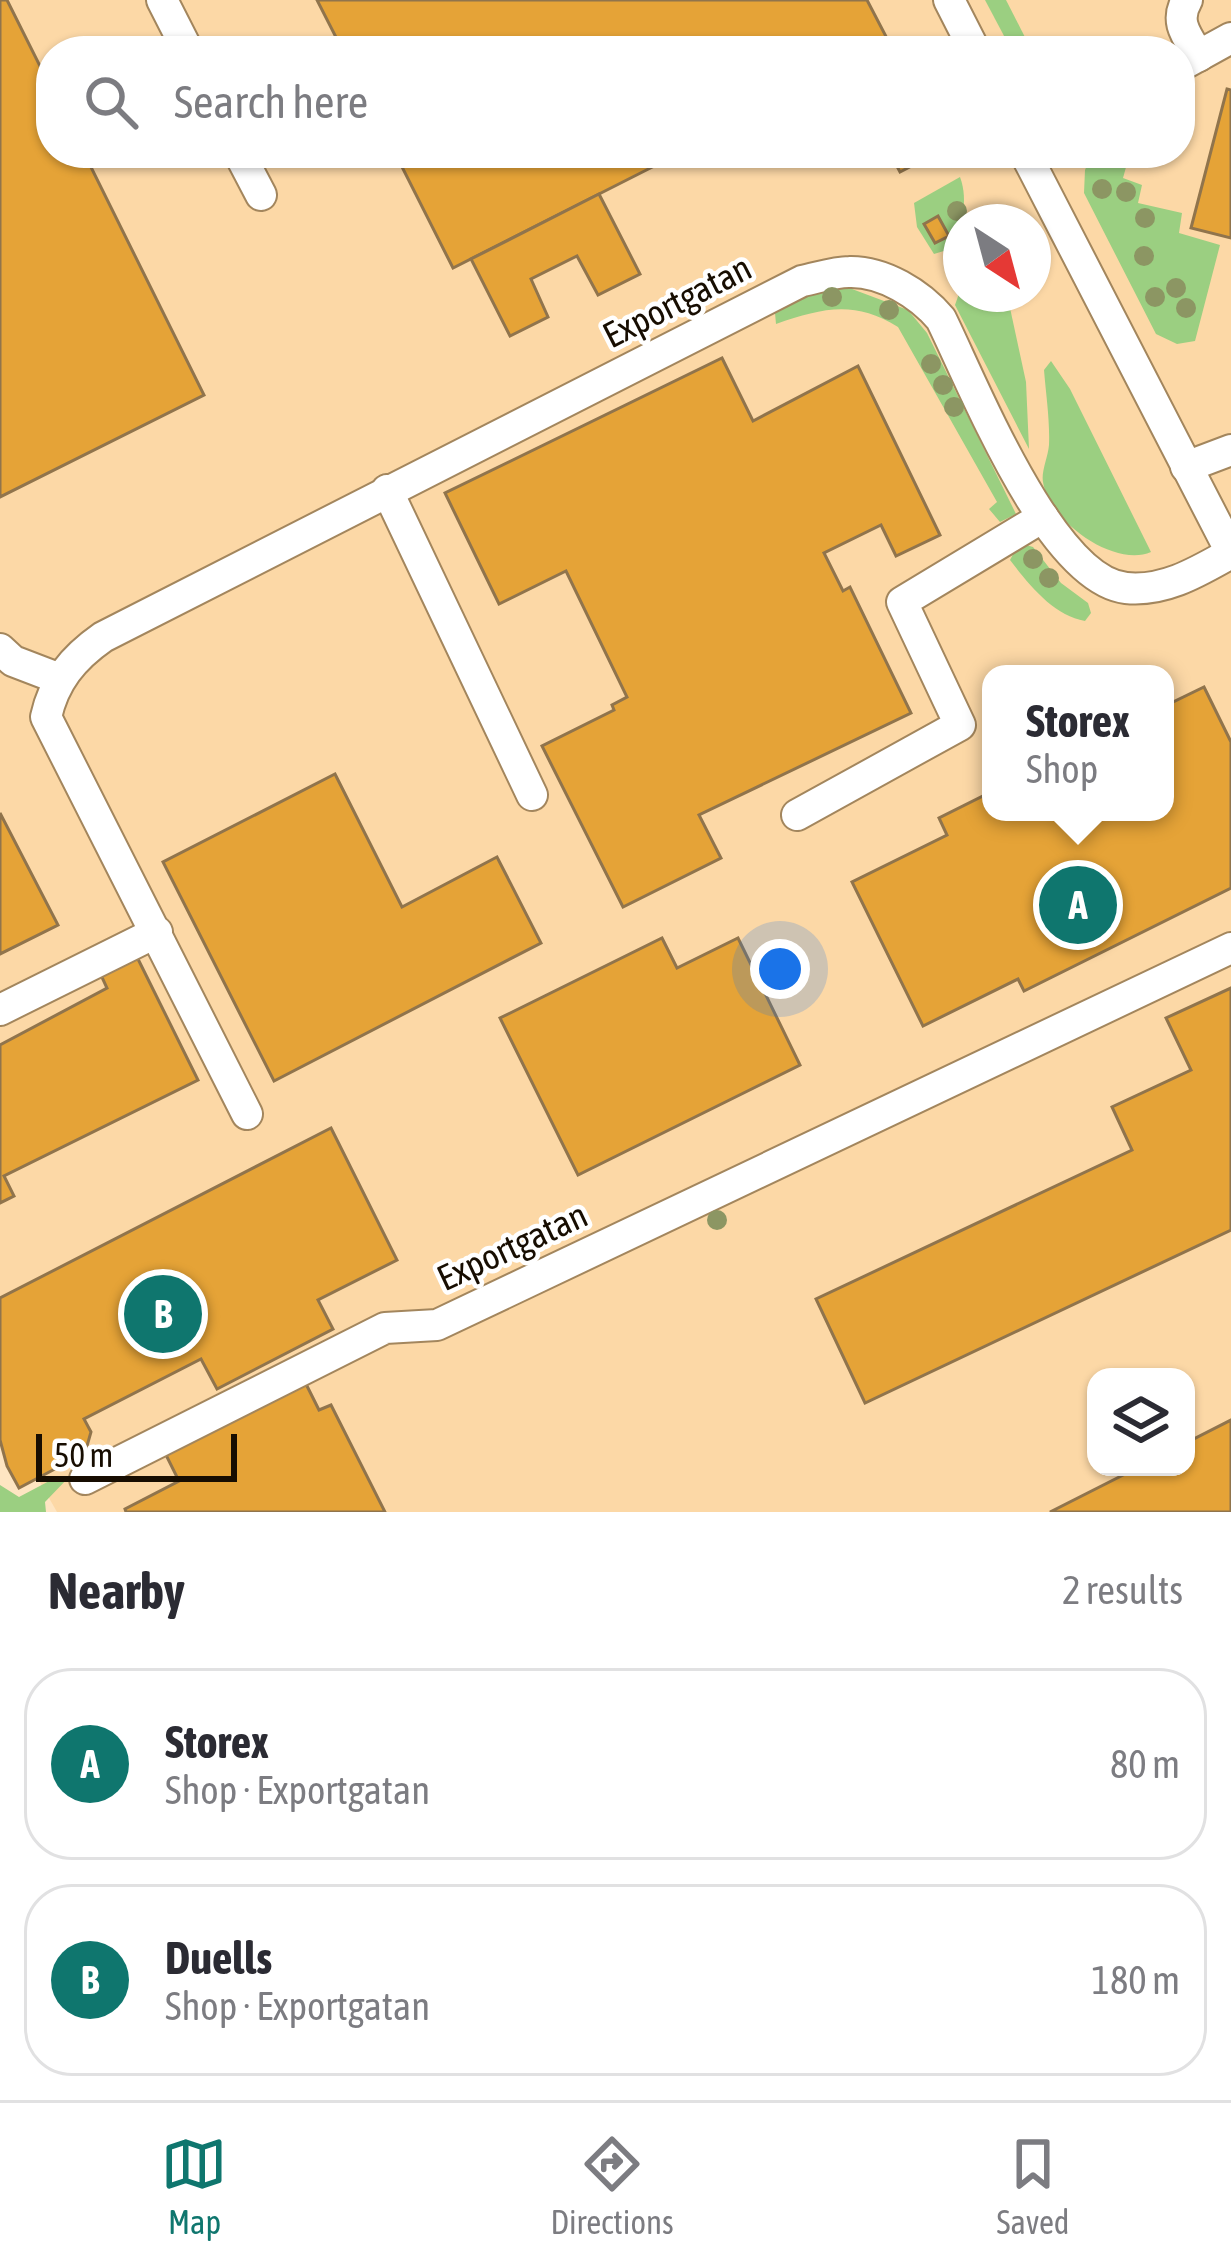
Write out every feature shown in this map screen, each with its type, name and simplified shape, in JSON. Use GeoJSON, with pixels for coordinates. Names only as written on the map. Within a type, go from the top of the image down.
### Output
{"type":"FeatureCollection","features":[{"type":"Feature","properties":{"kind":"street"},"geometry":{"type":"LineString","coordinates":[[162,0],[180,36]]}},
{"type":"Feature","properties":{"kind":"street"},"geometry":{"type":"LineString","coordinates":[[949,0],[967,36]]}},
{"type":"Feature","properties":{"kind":"street"},"geometry":{"type":"LineString","coordinates":[[1184,36],[1180,12],[1187,0]]}},
{"type":"Feature","properties":{"kind":"street"},"geometry":{"type":"LineString","coordinates":[[1195,58],[1231,38]]}},
{"type":"Feature","properties":{"kind":"street"},"geometry":{"type":"LineString","coordinates":[[247,168],[261,195]]}},
{"type":"Feature","properties":{"kind":"street","name":"Exportgatan"},"geometry":{"type":"LineString","coordinates":[[55,688],[83,651],[103,637],[802,281],[852,271],[899,285],[926,301],[941,319],[1028,495],[1082,568],[1098,580],[1124,588],[1177,581],[1231,553],[1033,168]]}},
{"type":"Feature","properties":{"kind":"street"},"geometry":{"type":"LineString","coordinates":[[1186,467],[1231,450]]}},
{"type":"Feature","properties":{"kind":"street"},"geometry":{"type":"LineString","coordinates":[[387,490],[532,795]]}},
{"type":"Feature","properties":{"kind":"street"},"geometry":{"type":"LineString","coordinates":[[797,815],[960,725],[902,602],[1043,517]]}},
{"type":"Feature","properties":{"kind":"street"},"geometry":{"type":"LineString","coordinates":[[0,649],[55,688],[46,717],[247,1114]]}},
{"type":"Feature","properties":{"kind":"street"},"geometry":{"type":"LineString","coordinates":[[0,1010],[157,932]]}},
{"type":"Feature","properties":{"kind":"street","name":"Exportgatan"},"geometry":{"type":"LineString","coordinates":[[85,1479],[385,1328],[437,1325],[1231,948]]}},
{"type":"Feature","properties":{"kind":"shaded area"},"geometry":{"type":"Polygon","coordinates":[[[0,0],[1231,0],[1231,1512],[57,1512],[0,1412],[0,0]]]}},
{"type":"Feature","properties":{"kind":"green space"},"geometry":{"type":"Polygon","coordinates":[[[985,0],[1006,0],[1024,36],[1004,36],[985,0]]]}},
{"type":"Feature","properties":{"kind":"green space"},"geometry":{"type":"Polygon","coordinates":[[[1126,168],[1123,178],[1142,185],[1138,203],[1182,213],[1179,233],[1220,245],[1195,341],[1177,344],[1156,334],[1084,193],[1085,170],[1126,168]]]}},
{"type":"Feature","properties":{"kind":"green space"},"geometry":{"type":"Polygon","coordinates":[[[960,177],[964,204],[943,204],[943,251],[934,254],[917,227],[914,203],[960,177]]]}},
{"type":"Feature","properties":{"kind":"green space"},"geometry":{"type":"Polygon","coordinates":[[[844,286],[908,310],[927,333],[1016,514],[1000,522],[989,509],[997,502],[898,327],[867,313],[838,309],[776,324],[775,313],[792,301],[844,286]]]}},
{"type":"Feature","properties":{"kind":"green space"},"geometry":{"type":"Polygon","coordinates":[[[959,312],[1011,312],[1026,382],[1029,449],[959,312]]]}},
{"type":"Feature","properties":{"kind":"green space"},"geometry":{"type":"Polygon","coordinates":[[[1051,361],[1070,389],[1151,552],[1119,553],[1085,538],[1048,497],[1043,478],[1049,436],[1044,370],[1051,361]]]}},
{"type":"Feature","properties":{"kind":"green space"},"geometry":{"type":"Polygon","coordinates":[[[1019,543],[1033,547],[1061,583],[1088,603],[1091,613],[1085,621],[1053,606],[1025,579],[1010,560],[1019,543]]]}},
{"type":"Feature","properties":{"kind":"green space"},"geometry":{"type":"Polygon","coordinates":[[[69,1477],[45,1502],[46,1512],[0,1512],[0,1485],[19,1497],[53,1479],[69,1477]]]}},
{"type":"Feature","properties":{"kind":"building"},"geometry":{"type":"Polygon","coordinates":[[[0,0],[7,0],[36,58],[36,168],[91,168],[204,395],[0,497],[0,0]]]}},
{"type":"Feature","properties":{"kind":"building"},"geometry":{"type":"Polygon","coordinates":[[[317,0],[867,0],[886,36],[335,36],[317,0]]]}},
{"type":"Feature","properties":{"kind":"building"},"geometry":{"type":"Polygon","coordinates":[[[1227,89],[1231,90],[1231,238],[1191,228],[1227,89]]]}},
{"type":"Feature","properties":{"kind":"building"},"geometry":{"type":"Polygon","coordinates":[[[403,168],[650,168],[453,268],[403,168]]]}},
{"type":"Feature","properties":{"kind":"building"},"geometry":{"type":"Polygon","coordinates":[[[599,194],[640,274],[598,295],[577,256],[531,279],[548,317],[510,336],[471,259],[599,194]]]}},
{"type":"Feature","properties":{"kind":"building"},"geometry":{"type":"Polygon","coordinates":[[[938,216],[943,239],[935,243],[924,224],[938,216]]]}},
{"type":"Feature","properties":{"kind":"building"},"geometry":{"type":"Polygon","coordinates":[[[722,358],[753,421],[858,366],[940,535],[896,556],[881,525],[824,553],[843,591],[850,587],[911,713],[699,815],[721,858],[623,907],[542,746],[614,710],[612,705],[627,697],[566,571],[499,604],[445,493],[722,358]]]}},
{"type":"Feature","properties":{"kind":"building"},"geometry":{"type":"Polygon","coordinates":[[[1204,687],[1231,742],[1231,888],[1024,991],[1018,979],[923,1026],[852,882],[947,835],[939,818],[982,796],[982,821],[1174,821],[1174,702],[1204,687]]]}},
{"type":"Feature","properties":{"kind":"building"},"geometry":{"type":"Polygon","coordinates":[[[335,774],[402,907],[497,857],[541,943],[274,1081],[163,862],[335,774]]]}},
{"type":"Feature","properties":{"kind":"building"},"geometry":{"type":"Polygon","coordinates":[[[0,813],[58,925],[0,954],[0,813]]]}},
{"type":"Feature","properties":{"kind":"building"},"geometry":{"type":"Polygon","coordinates":[[[662,938],[677,968],[738,938],[800,1065],[578,1175],[500,1018],[662,938]]]}},
{"type":"Feature","properties":{"kind":"building"},"geometry":{"type":"Polygon","coordinates":[[[136,955],[198,1080],[4,1176],[14,1196],[0,1203],[0,1045],[107,988],[100,973],[136,955]]]}},
{"type":"Feature","properties":{"kind":"building"},"geometry":{"type":"Polygon","coordinates":[[[1231,988],[1231,1230],[865,1403],[816,1299],[1132,1150],[1112,1107],[1191,1070],[1166,1018],[1231,988]]]}},
{"type":"Feature","properties":{"kind":"building"},"geometry":{"type":"Polygon","coordinates":[[[331,1128],[397,1260],[318,1300],[333,1329],[217,1389],[201,1359],[84,1419],[91,1432],[85,1453],[19,1488],[0,1440],[0,1298],[331,1128]]]}},
{"type":"Feature","properties":{"kind":"building"},"geometry":{"type":"Polygon","coordinates":[[[304,1380],[319,1410],[331,1405],[385,1512],[126,1512],[179,1481],[164,1451],[304,1380]]]}},
{"type":"Feature","properties":{"kind":"building"},"geometry":{"type":"Polygon","coordinates":[[[1231,1420],[1231,1512],[1050,1512],[1121,1476],[1195,1476],[1195,1438],[1231,1420]]]}},
{"type":"Feature","properties":{"kind":"place","name":"Storex"},"geometry":{"type":"Point","coordinates":[1078,905]}},
{"type":"Feature","properties":{"kind":"place","name":"Duells"},"geometry":{"type":"Point","coordinates":[163,1314]}}]}
